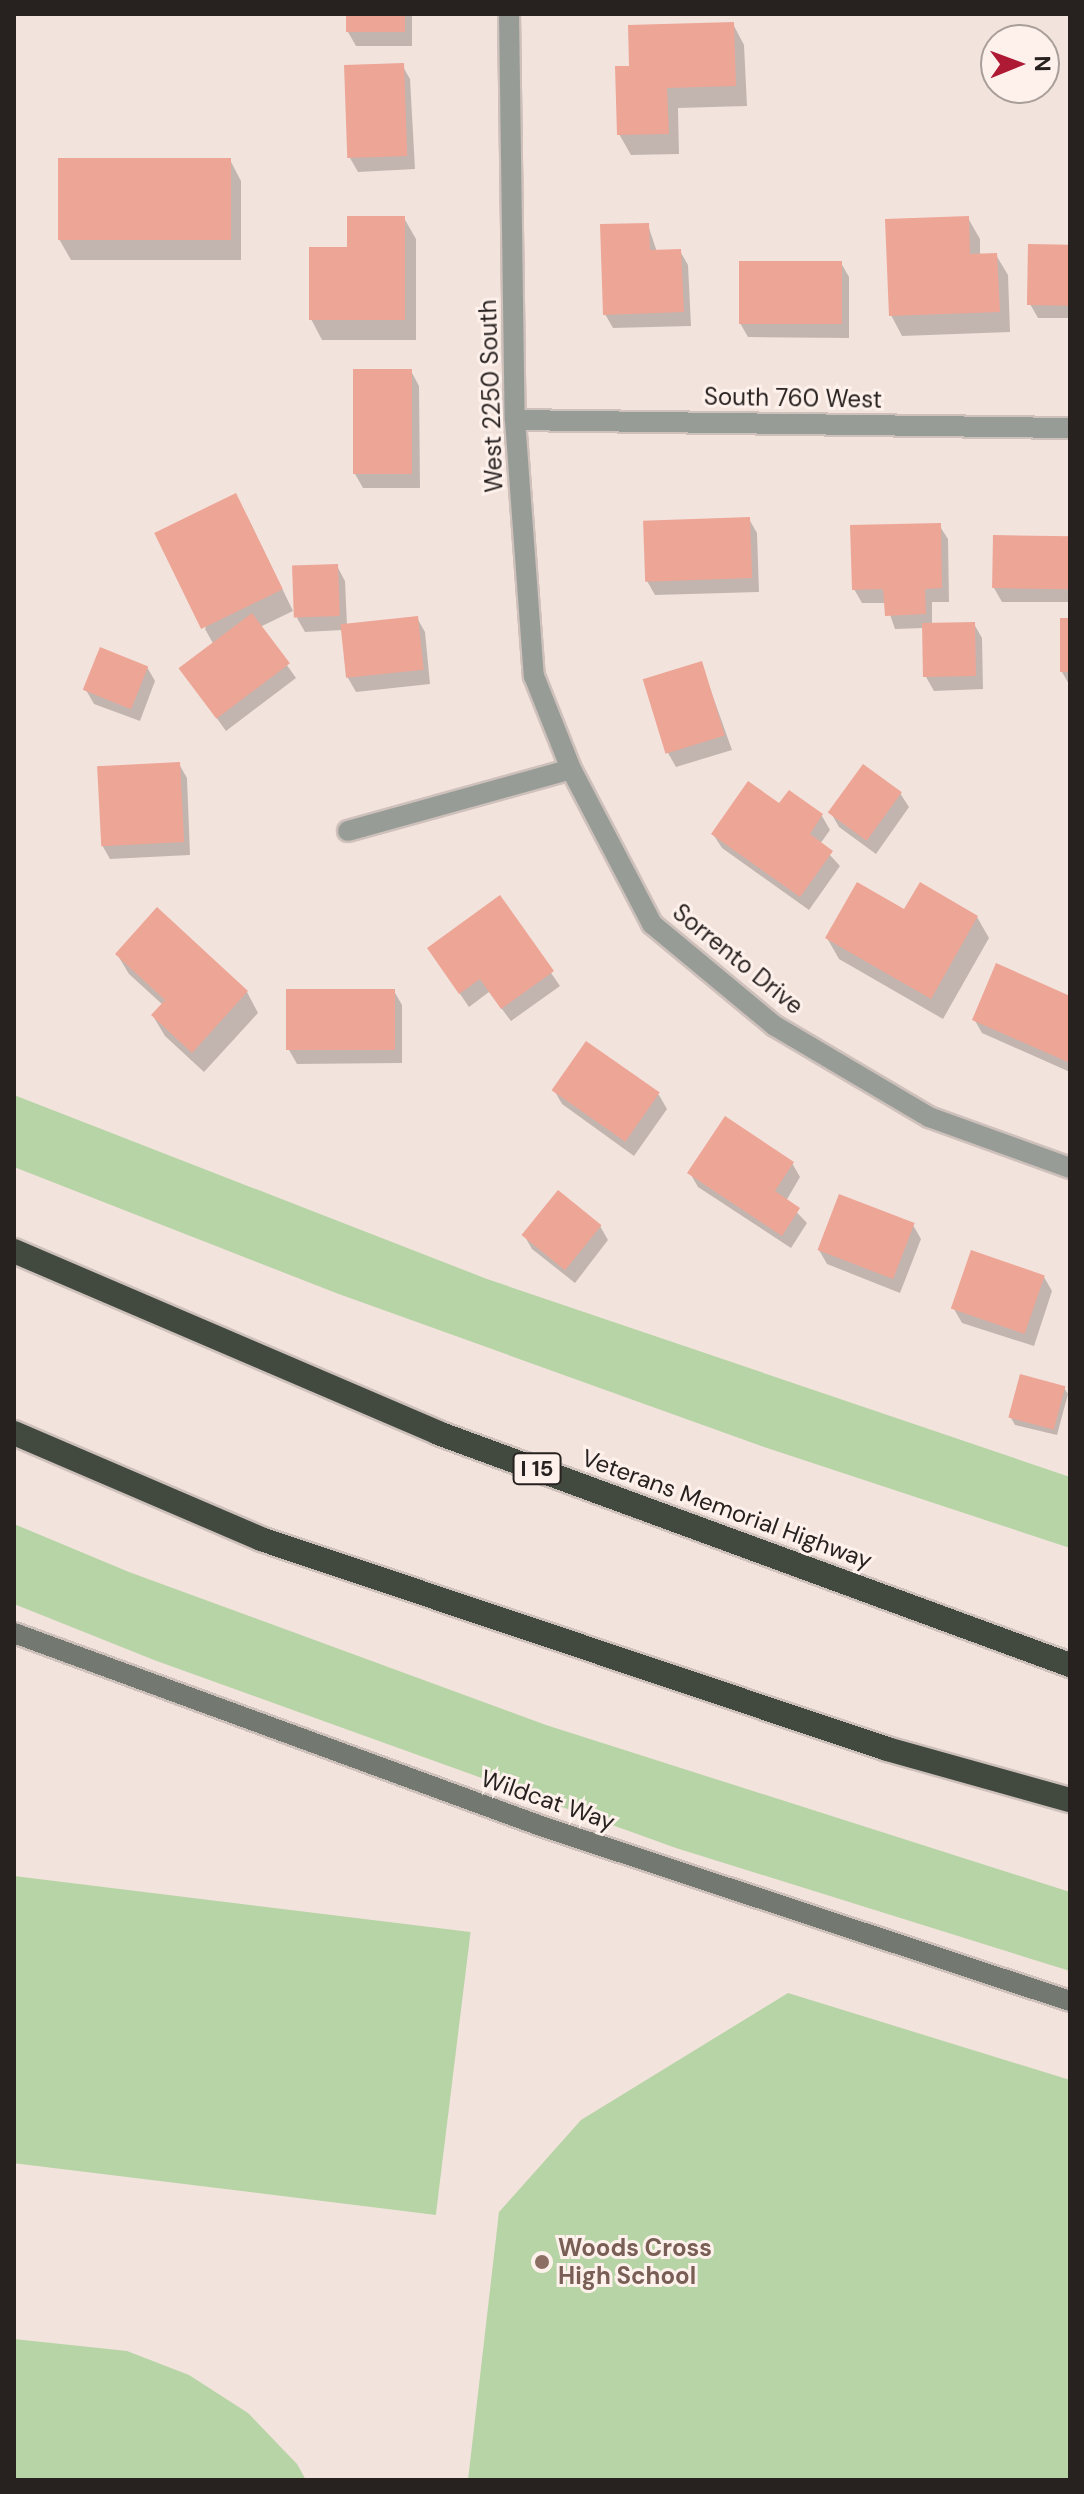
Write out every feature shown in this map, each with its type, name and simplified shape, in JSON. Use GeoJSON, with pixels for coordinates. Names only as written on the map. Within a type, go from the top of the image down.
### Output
{"type":"FeatureCollection","features":[{"type":"Feature","properties":{"kind":"highway","name":"Veterans Memorial Highway"},"geometry":{"type":"LineString","coordinates":[[14,1251],[438,1433],[1070,1665]]}},
{"type":"Feature","properties":{"kind":"highway"},"geometry":{"type":"LineString","coordinates":[[14,1433],[261,1539],[887,1749],[1070,1800]]}},
{"type":"Feature","properties":{"kind":"street","name":"West 2250 South"},"geometry":{"type":"LineString","coordinates":[[509,14],[515,420],[534,676],[571,769]]}},
{"type":"Feature","properties":{"kind":"street","name":"South 760 West"},"geometry":{"type":"LineString","coordinates":[[515,420],[1070,428]]}},
{"type":"Feature","properties":{"kind":"street"},"geometry":{"type":"LineString","coordinates":[[348,831],[571,769]]}},
{"type":"Feature","properties":{"kind":"street","name":"Sorrento Drive"},"geometry":{"type":"LineString","coordinates":[[571,769],[652,924],[775,1026],[929,1117],[1070,1168]]}},
{"type":"Feature","properties":{"kind":"street","name":"Wildcat Way"},"geometry":{"type":"LineString","coordinates":[[14,1633],[538,1825],[1070,2001]]}},
{"type":"Feature","properties":{"kind":"green space"},"geometry":{"type":"Polygon","coordinates":[[[14,1095],[487,1279],[1070,1477],[1070,1548],[764,1447],[336,1293],[14,1167],[14,1095]]]}},
{"type":"Feature","properties":{"kind":"green space"},"geometry":{"type":"Polygon","coordinates":[[[14,1524],[129,1572],[546,1725],[1070,1892],[1070,1971],[676,1848],[154,1660],[14,1604],[14,1524]]]}},
{"type":"Feature","properties":{"kind":"green space"},"geometry":{"type":"Polygon","coordinates":[[[14,1876],[471,1932],[436,2215],[14,2163],[14,1876]]]}},
{"type":"Feature","properties":{"kind":"green space"},"geometry":{"type":"Polygon","coordinates":[[[788,1993],[1070,2080],[1070,2480],[468,2480],[499,2212],[581,2120],[788,1993]]]}},
{"type":"Feature","properties":{"kind":"green space"},"geometry":{"type":"Polygon","coordinates":[[[14,2339],[127,2351],[189,2375],[248,2413],[297,2464],[306,2480],[14,2480],[14,2339]]]}},
{"type":"Feature","properties":{"kind":"building"},"geometry":{"type":"Polygon","coordinates":[[[346,14],[405,14],[405,32],[346,32],[346,14]]]}},
{"type":"Feature","properties":{"kind":"building"},"geometry":{"type":"Polygon","coordinates":[[[734,22],[736,86],[667,88],[669,134],[617,135],[615,66],[629,66],[628,25],[734,22]]]}},
{"type":"Feature","properties":{"kind":"building"},"geometry":{"type":"Polygon","coordinates":[[[404,63],[407,156],[347,158],[344,65],[404,63]]]}},
{"type":"Feature","properties":{"kind":"building"},"geometry":{"type":"Polygon","coordinates":[[[58,158],[231,158],[231,240],[58,240],[58,158]]]}},
{"type":"Feature","properties":{"kind":"building"},"geometry":{"type":"Polygon","coordinates":[[[347,216],[405,216],[405,320],[309,320],[309,247],[347,247],[347,216]]]}},
{"type":"Feature","properties":{"kind":"building"},"geometry":{"type":"Polygon","coordinates":[[[969,216],[970,254],[997,253],[1000,312],[889,316],[885,219],[969,216]]]}},
{"type":"Feature","properties":{"kind":"building"},"geometry":{"type":"Polygon","coordinates":[[[649,223],[650,250],[681,249],[684,312],[603,315],[600,224],[649,223]]]}},
{"type":"Feature","properties":{"kind":"building"},"geometry":{"type":"Polygon","coordinates":[[[1028,244],[1070,245],[1069,306],[1027,305],[1028,244]]]}},
{"type":"Feature","properties":{"kind":"building"},"geometry":{"type":"Polygon","coordinates":[[[739,261],[842,261],[842,324],[739,324],[739,261]]]}},
{"type":"Feature","properties":{"kind":"building"},"geometry":{"type":"Polygon","coordinates":[[[353,369],[412,369],[412,474],[353,474],[353,369]]]}},
{"type":"Feature","properties":{"kind":"building"},"geometry":{"type":"Polygon","coordinates":[[[236,493],[283,589],[201,629],[154,533],[236,493]]]}},
{"type":"Feature","properties":{"kind":"building"},"geometry":{"type":"Polygon","coordinates":[[[750,517],[752,578],[645,582],[643,521],[750,517]]]}},
{"type":"Feature","properties":{"kind":"building"},"geometry":{"type":"Polygon","coordinates":[[[941,523],[942,588],[925,589],[926,614],[885,616],[883,589],[852,590],[850,525],[941,523]]]}},
{"type":"Feature","properties":{"kind":"building"},"geometry":{"type":"Polygon","coordinates":[[[993,535],[1070,536],[1069,589],[992,588],[993,535]]]}},
{"type":"Feature","properties":{"kind":"building"},"geometry":{"type":"Polygon","coordinates":[[[338,564],[340,616],[294,618],[292,566],[338,564]]]}},
{"type":"Feature","properties":{"kind":"building"},"geometry":{"type":"Polygon","coordinates":[[[252,613],[290,663],[216,719],[179,668],[252,613]]]}},
{"type":"Feature","properties":{"kind":"building"},"geometry":{"type":"Polygon","coordinates":[[[418,616],[424,670],[346,678],[340,624],[418,616]]]}},
{"type":"Feature","properties":{"kind":"building"},"geometry":{"type":"Polygon","coordinates":[[[1060,618],[1070,618],[1070,672],[1060,672],[1060,618]]]}},
{"type":"Feature","properties":{"kind":"building"},"geometry":{"type":"Polygon","coordinates":[[[975,622],[976,676],[923,677],[922,623],[975,622]]]}},
{"type":"Feature","properties":{"kind":"building"},"geometry":{"type":"Polygon","coordinates":[[[100,647],[148,666],[131,709],[83,690],[100,647]]]}},
{"type":"Feature","properties":{"kind":"building"},"geometry":{"type":"Polygon","coordinates":[[[702,661],[725,736],[666,754],[643,679],[702,661]]]}},
{"type":"Feature","properties":{"kind":"building"},"geometry":{"type":"Polygon","coordinates":[[[180,762],[184,842],[101,846],[97,766],[180,762]]]}},
{"type":"Feature","properties":{"kind":"building"},"geometry":{"type":"Polygon","coordinates":[[[863,764],[902,792],[867,841],[828,813],[863,764]]]}},
{"type":"Feature","properties":{"kind":"building"},"geometry":{"type":"Polygon","coordinates":[[[748,781],[779,803],[789,790],[823,814],[810,834],[833,851],[800,897],[711,834],[748,781]]]}},
{"type":"Feature","properties":{"kind":"building"},"geometry":{"type":"Polygon","coordinates":[[[857,882],[904,909],[920,882],[978,916],[931,999],[825,938],[857,882]]]}},
{"type":"Feature","properties":{"kind":"building"},"geometry":{"type":"Polygon","coordinates":[[[500,895],[554,971],[501,1009],[480,979],[459,994],[427,948],[500,895]]]}},
{"type":"Feature","properties":{"kind":"building"},"geometry":{"type":"Polygon","coordinates":[[[157,907],[248,991],[192,1053],[151,1015],[165,1000],[115,954],[157,907]]]}},
{"type":"Feature","properties":{"kind":"building"},"geometry":{"type":"Polygon","coordinates":[[[996,963],[1070,996],[1070,1063],[972,1020],[996,963]]]}},
{"type":"Feature","properties":{"kind":"building"},"geometry":{"type":"Polygon","coordinates":[[[286,989],[395,989],[395,1050],[286,1050],[286,989]]]}},
{"type":"Feature","properties":{"kind":"building"},"geometry":{"type":"Polygon","coordinates":[[[586,1041],[660,1093],[625,1142],[552,1090],[586,1041]]]}},
{"type":"Feature","properties":{"kind":"building"},"geometry":{"type":"Polygon","coordinates":[[[725,1116],[794,1162],[775,1191],[800,1208],[782,1236],[687,1173],[725,1116]]]}},
{"type":"Feature","properties":{"kind":"building"},"geometry":{"type":"Polygon","coordinates":[[[558,1190],[602,1225],[565,1270],[521,1235],[558,1190]]]}},
{"type":"Feature","properties":{"kind":"building"},"geometry":{"type":"Polygon","coordinates":[[[839,1194],[915,1223],[893,1279],[817,1250],[839,1194]]]}},
{"type":"Feature","properties":{"kind":"building"},"geometry":{"type":"Polygon","coordinates":[[[971,1250],[1045,1275],[1025,1334],[951,1309],[971,1250]]]}},
{"type":"Feature","properties":{"kind":"building"},"geometry":{"type":"Polygon","coordinates":[[[1020,1374],[1065,1386],[1054,1430],[1008,1417],[1020,1374]]]}},
{"type":"Feature","properties":{"kind":"place","name":"Woods Cross High School"},"geometry":{"type":"Point","coordinates":[542,2262]}}]}
